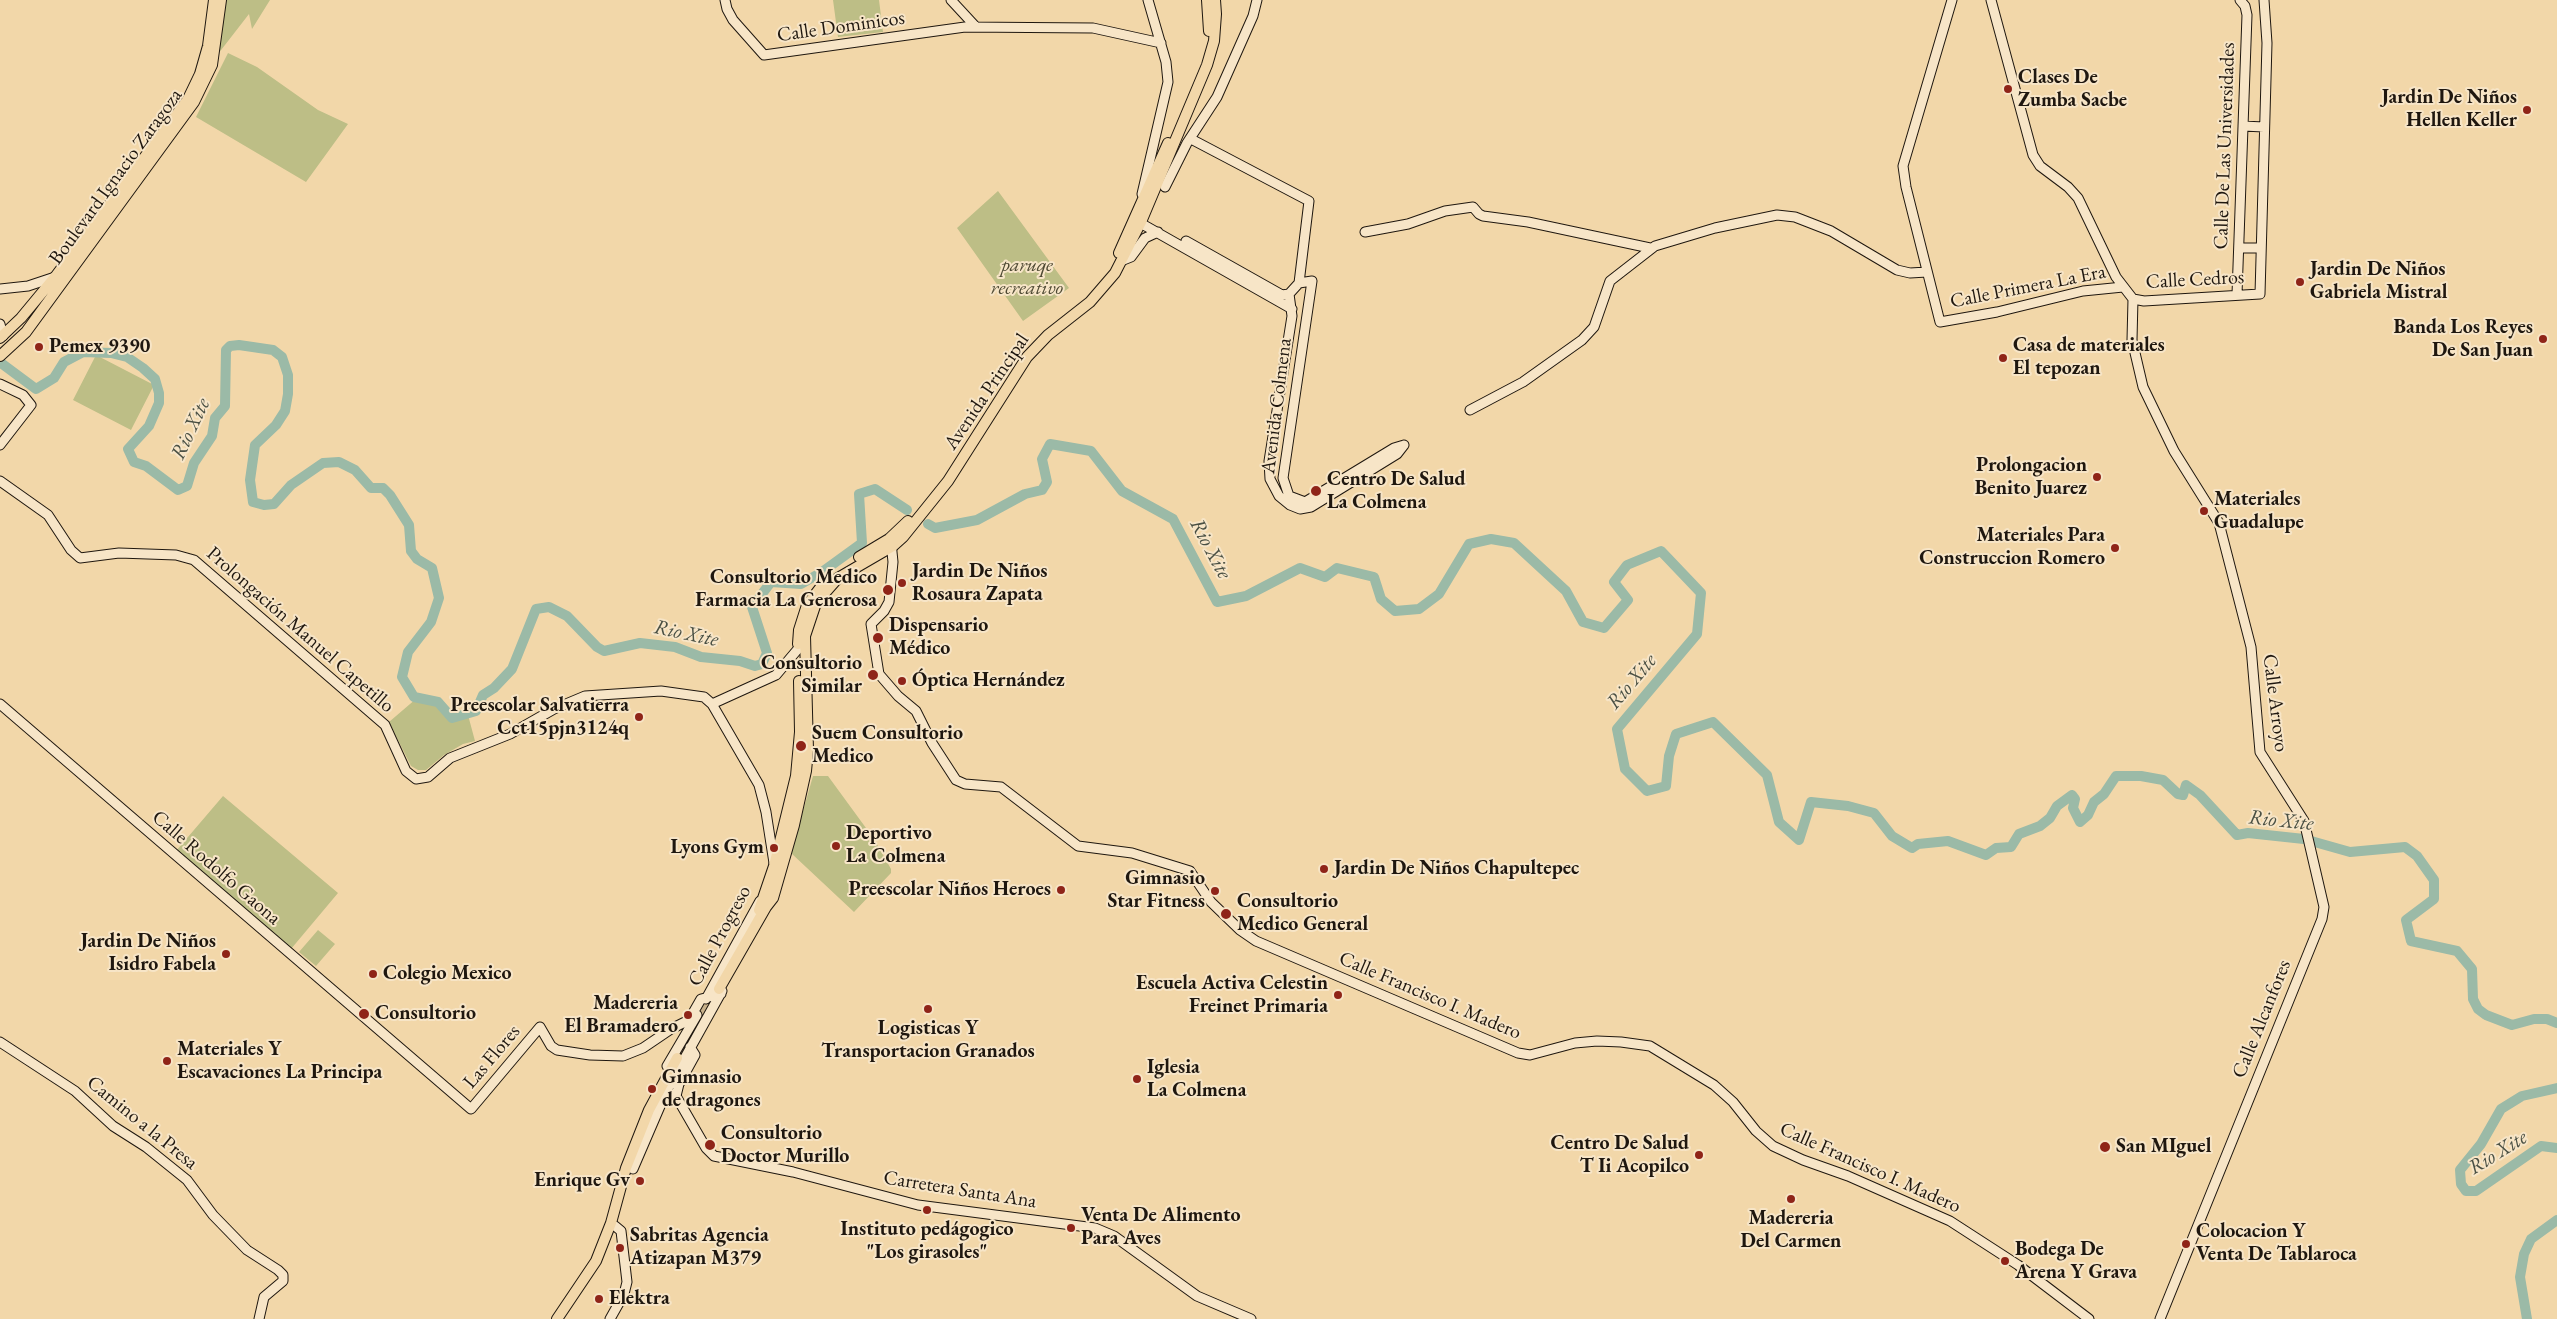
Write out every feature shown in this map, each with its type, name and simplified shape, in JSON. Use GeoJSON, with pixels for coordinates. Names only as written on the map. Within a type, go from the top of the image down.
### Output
{"type":"FeatureCollection","features":[{"type":"Feature","properties":{"kind":"main road","name":"Boulevard Ignacio Zaragoza"},"geometry":{"type":"LineString","coordinates":[[1,337],[22,318],[55,277],[188,99],[200,74],[208,46],[214,0]]}},
{"type":"Feature","properties":{"kind":"main road","name":"Boulevard Ignacio Zaragoza"},"geometry":{"type":"LineString","coordinates":[[0,356],[26,332],[194,102],[212,65],[221,0]]}},
{"type":"Feature","properties":{"kind":"main road"},"geometry":{"type":"LineString","coordinates":[[1140,216],[1201,65],[1208,42],[1207,0]]}},
{"type":"Feature","properties":{"kind":"main road"},"geometry":{"type":"LineString","coordinates":[[1140,216],[1168,162],[1207,65],[1214,40],[1216,14],[1214,0]]}},
{"type":"Feature","properties":{"kind":"main road","name":"Avenida Principal"},"geometry":{"type":"LineString","coordinates":[[891,543],[924,514],[1027,357],[1048,335],[1090,302],[1122,262],[1140,216]]}},
{"type":"Feature","properties":{"kind":"main road","name":"Avenida Principal"},"geometry":{"type":"LineString","coordinates":[[891,543],[936,487],[1028,346],[1037,336],[1091,293],[1106,276],[1140,216]]}},
{"type":"Feature","properties":{"kind":"main road","name":"Calle Progreso"},"geometry":{"type":"LineString","coordinates":[[768,896],[799,755],[798,649],[801,619],[816,590],[841,568],[891,543]]}},
{"type":"Feature","properties":{"kind":"main road","name":"Calle Progreso"},"geometry":{"type":"LineString","coordinates":[[768,896],[794,825],[806,771],[808,742],[805,646],[808,621],[816,603],[832,583],[891,543]]}},
{"type":"Feature","properties":{"kind":"main road"},"geometry":{"type":"LineString","coordinates":[[719,990],[762,903],[768,896]]}},
{"type":"Feature","properties":{"kind":"main road"},"geometry":{"type":"LineString","coordinates":[[558,1319],[596,1261],[611,1223],[649,1110],[678,1055]]}},
{"type":"Feature","properties":{"kind":"main road"},"geometry":{"type":"LineString","coordinates":[[565,1319],[600,1265],[616,1226],[629,1169]]}},
{"type":"Feature","properties":{"kind":"street","name":"Calle Dominicos"},"geometry":{"type":"LineString","coordinates":[[725,0],[726,9],[733,20],[764,55],[976,27],[1093,28],[1161,43]]}},
{"type":"Feature","properties":{"kind":"street"},"geometry":{"type":"LineString","coordinates":[[952,0],[976,27]]}},
{"type":"Feature","properties":{"kind":"street"},"geometry":{"type":"LineString","coordinates":[[1140,216],[1168,82],[1161,43],[1148,0]]}},
{"type":"Feature","properties":{"kind":"street"},"geometry":{"type":"LineString","coordinates":[[1168,162],[1165,187],[1191,139],[1217,97],[1253,16],[1257,0]]}},
{"type":"Feature","properties":{"kind":"street"},"geometry":{"type":"LineString","coordinates":[[1470,410],[1523,382],[1582,340],[1594,327],[1610,282],[1650,248],[1715,228],[1777,215],[1795,217],[1818,224],[1903,272],[1927,272],[1903,166],[1952,0]]}},
{"type":"Feature","properties":{"kind":"street"},"geometry":{"type":"LineString","coordinates":[[1991,0],[2033,155],[2040,166],[2068,187],[2078,198],[2123,288],[2133,299]]}},
{"type":"Feature","properties":{"kind":"street","name":"Calle De Las Universidades"},"geometry":{"type":"LineString","coordinates":[[2237,294],[2240,248],[2246,15],[2245,6],[2240,0]]}},
{"type":"Feature","properties":{"kind":"street","name":"Calle De Las Universidades"},"geometry":{"type":"LineString","coordinates":[[2260,294],[2267,43],[2264,0]]}},
{"type":"Feature","properties":{"kind":"street"},"geometry":{"type":"LineString","coordinates":[[2243,126],[2264,127]]}},
{"type":"Feature","properties":{"kind":"street"},"geometry":{"type":"LineString","coordinates":[[1140,216],[1282,295],[1290,294],[1299,283],[1309,201],[1191,139]]}},
{"type":"Feature","properties":{"kind":"street"},"geometry":{"type":"LineString","coordinates":[[1365,232],[1408,224],[1445,210],[1473,207],[1483,216],[1528,222],[1650,248]]}},
{"type":"Feature","properties":{"kind":"street"},"geometry":{"type":"LineString","coordinates":[[1140,216],[1158,232],[1292,309]]}},
{"type":"Feature","properties":{"kind":"street"},"geometry":{"type":"LineString","coordinates":[[1122,262],[1131,257],[1145,238],[1158,232]]}},
{"type":"Feature","properties":{"kind":"street"},"geometry":{"type":"LineString","coordinates":[[2240,248],[2261,248]]}},
{"type":"Feature","properties":{"kind":"street","name":"Calle Primera La Era"},"geometry":{"type":"LineString","coordinates":[[1927,272],[1940,322],[1997,312],[2083,291],[2123,288]]}},
{"type":"Feature","properties":{"kind":"street"},"geometry":{"type":"LineString","coordinates":[[0,289],[28,286],[55,277]]}},
{"type":"Feature","properties":{"kind":"street","name":"Avenida Colmena"},"geometry":{"type":"LineString","coordinates":[[1290,294],[1292,309],[1269,472],[1279,496],[1290,505],[1300,509],[1311,507],[1397,454],[1404,444],[1394,448],[1305,502],[1293,499],[1286,492],[1283,478],[1312,281],[1299,283]]}},
{"type":"Feature","properties":{"kind":"street","name":"Calle Cedros"},"geometry":{"type":"LineString","coordinates":[[2133,299],[2144,301],[2260,294]]}},
{"type":"Feature","properties":{"kind":"street","name":"Calle Arroyo"},"geometry":{"type":"LineString","coordinates":[[2133,299],[2132,340],[2143,387],[2174,451],[2217,518],[2224,536],[2230,568],[2251,647],[2260,752],[2304,821],[2312,848],[2324,911]]}},
{"type":"Feature","properties":{"kind":"street"},"geometry":{"type":"LineString","coordinates":[[0,324],[1,337]]}},
{"type":"Feature","properties":{"kind":"street"},"geometry":{"type":"LineString","coordinates":[[0,384],[23,395],[31,405],[0,446]]}},
{"type":"Feature","properties":{"kind":"street","name":"Prolongación Manuel Capetillo"},"geometry":{"type":"LineString","coordinates":[[0,482],[48,515],[71,550],[80,558],[119,552],[176,555],[194,560],[385,725],[406,771],[416,779],[428,777],[450,758],[510,734],[554,709],[585,696],[661,691],[692,694],[710,702]]}},
{"type":"Feature","properties":{"kind":"street","name":"Calle Francisco I. Madero"},"geometry":{"type":"LineString","coordinates":[[891,543],[889,602],[884,611],[871,624],[879,674],[898,696],[916,712],[932,743],[956,780],[965,784],[1001,787],[1078,846],[1132,853],[1190,871],[1211,902],[1240,930],[1256,941],[1518,1054],[1530,1056],[1575,1043],[1597,1041],[1628,1042],[1650,1046],[1714,1085],[1733,1102],[1756,1130],[1773,1146],[1797,1158],[1848,1176],[1950,1221],[2018,1265],[2089,1319]]}},
{"type":"Feature","properties":{"kind":"street"},"geometry":{"type":"LineString","coordinates":[[774,866],[764,802],[750,769],[710,702],[776,675],[798,649]]}},
{"type":"Feature","properties":{"kind":"street","name":"Calle Rodolfo Gaona"},"geometry":{"type":"LineString","coordinates":[[0,704],[470,1110]]}},
{"type":"Feature","properties":{"kind":"street","name":"Calle Progreso"},"geometry":{"type":"LineString","coordinates":[[678,1055],[701,1008],[768,896]]}},
{"type":"Feature","properties":{"kind":"street","name":"Calle Alcanfores"},"geometry":{"type":"LineString","coordinates":[[2160,1319],[2324,911]]}},
{"type":"Feature","properties":{"kind":"street"},"geometry":{"type":"LineString","coordinates":[[713,1007],[707,998],[719,990]]}},
{"type":"Feature","properties":{"kind":"street","name":"Calle Progreso"},"geometry":{"type":"LineString","coordinates":[[690,1047],[713,1007],[719,990]]}},
{"type":"Feature","properties":{"kind":"street","name":"Las Flores"},"geometry":{"type":"LineString","coordinates":[[470,1110],[540,1027],[551,1046],[557,1050],[590,1055],[623,1056],[643,1048],[689,1020],[701,999],[707,998]]}},
{"type":"Feature","properties":{"kind":"street"},"geometry":{"type":"LineString","coordinates":[[629,1169],[655,1113],[690,1047],[690,1038],[701,1016],[701,1008]]}},
{"type":"Feature","properties":{"kind":"street","name":"Camino a la Presa"},"geometry":{"type":"LineString","coordinates":[[0,1042],[75,1091],[113,1126],[146,1147],[187,1180],[213,1215],[247,1250],[283,1275],[283,1281],[264,1297],[259,1319]]}},
{"type":"Feature","properties":{"kind":"street"},"geometry":{"type":"LineString","coordinates":[[678,1055],[682,1046],[690,1047]]}},
{"type":"Feature","properties":{"kind":"street","name":"Carretera Santa Ana"},"geometry":{"type":"LineString","coordinates":[[690,1047],[695,1055],[676,1096],[706,1148],[714,1156],[793,1172],[918,1206],[1096,1228],[1114,1236],[1197,1296],[1251,1319]]}},
{"type":"Feature","properties":{"kind":"street"},"geometry":{"type":"LineString","coordinates":[[610,1319],[624,1294],[627,1282],[621,1231],[616,1226]]}},
{"type":"Feature","properties":{"kind":"green space"},"geometry":{"type":"Polygon","coordinates":[[[223,0],[270,0],[252,29],[249,14],[218,54],[223,0]]]}},
{"type":"Feature","properties":{"kind":"green space"},"geometry":{"type":"Polygon","coordinates":[[[833,0],[879,0],[883,32],[838,37],[833,0]]]}},
{"type":"Feature","properties":{"kind":"green space"},"geometry":{"type":"Polygon","coordinates":[[[228,53],[257,67],[318,110],[348,124],[306,182],[196,117],[228,53]]]}},
{"type":"Feature","properties":{"kind":"green space","name":"paruqe recreativo"},"geometry":{"type":"Polygon","coordinates":[[[998,191],[1069,288],[1023,321],[957,228],[998,191]]]}},
{"type":"Feature","properties":{"kind":"green space"},"geometry":{"type":"Polygon","coordinates":[[[96,355],[154,385],[131,430],[73,400],[96,355]]]}},
{"type":"Feature","properties":{"kind":"green space"},"geometry":{"type":"Polygon","coordinates":[[[417,698],[437,703],[452,719],[468,715],[475,741],[463,744],[444,755],[426,770],[418,770],[411,766],[389,722],[417,698]]]}},
{"type":"Feature","properties":{"kind":"green space","name":"Deportivo La Colmena"},"geometry":{"type":"Polygon","coordinates":[[[813,776],[828,776],[874,839],[891,869],[891,873],[854,912],[791,853],[813,776]]]}},
{"type":"Feature","properties":{"kind":"green space"},"geometry":{"type":"Polygon","coordinates":[[[223,796],[338,893],[291,949],[176,851],[223,796]]]}},
{"type":"Feature","properties":{"kind":"green space"},"geometry":{"type":"Polygon","coordinates":[[[318,930],[335,944],[316,966],[299,952],[318,930]]]}},
{"type":"Feature","properties":{"kind":"waterway","name":"Rio Xite"},"geometry":{"type":"LineString","coordinates":[[1,363],[36,389],[54,378],[64,362],[83,352],[111,353],[127,357],[143,368],[155,379],[159,393],[159,403],[149,426],[128,449],[134,462],[146,466],[178,490],[187,486],[194,463],[212,436],[215,418],[225,406],[226,350],[230,346],[239,345],[273,350],[282,357],[288,375],[288,394],[285,411],[276,425],[255,445],[250,480],[253,502],[264,505],[274,504],[291,485],[323,463],[339,462],[355,470],[371,488],[383,488],[390,495],[409,525],[411,551],[417,559],[432,568],[439,598],[431,622],[408,652],[402,677],[414,697],[438,702],[452,718],[476,711],[483,695],[494,688],[512,669],[536,609],[549,607],[567,616],[597,647],[604,651],[640,643],[675,647],[701,657],[740,661],[755,666],[762,664],[767,653],[752,607],[771,582],[801,584],[822,572],[862,543],[859,494],[875,489],[907,510]]}},
{"type":"Feature","properties":{"kind":"waterway","name":"Rio Xite"},"geometry":{"type":"LineString","coordinates":[[928,524],[935,528],[977,520],[1025,494],[1042,490],[1047,482],[1042,459],[1050,444],[1091,451],[1122,491],[1173,519],[1217,602],[1246,596],[1300,568],[1325,577],[1337,568],[1374,577],[1381,599],[1395,611],[1419,609],[1439,594],[1469,544],[1491,539],[1514,543],[1566,591],[1583,622],[1604,628],[1628,600],[1614,582],[1627,565],[1661,551],[1701,593],[1697,634],[1617,729],[1625,769],[1647,791],[1666,786],[1669,756],[1676,734],[1713,722],[1767,775],[1779,822],[1799,840],[1811,802],[1848,806],[1874,813],[1892,836],[1912,848],[1918,844],[1948,841],[1986,855],[1996,848],[2011,847],[2019,834],[2040,826],[2050,818],[2057,806],[2072,795],[2075,799],[2073,808],[2080,822],[2088,815],[2094,802],[2104,794],[2116,776],[2141,776],[2163,780],[2178,794],[2183,795],[2186,785],[2200,795],[2237,835],[2248,833],[2304,839],[2350,852],[2405,847],[2417,856],[2434,880],[2434,899],[2406,920],[2411,941],[2457,951],[2472,969],[2473,999],[2478,1009],[2486,1015],[2512,1025],[2534,1019],[2547,1019],[2557,1023]]}},
{"type":"Feature","properties":{"kind":"waterway","name":"Rio Xite"},"geometry":{"type":"LineString","coordinates":[[2557,1088],[2522,1096],[2501,1109],[2481,1144],[2460,1170],[2461,1184],[2466,1191],[2476,1191],[2541,1146],[2557,1148]]}},
{"type":"Feature","properties":{"kind":"waterway","name":"Rio Xite"},"geometry":{"type":"LineString","coordinates":[[2527,1319],[2520,1277],[2524,1254],[2531,1239],[2557,1220]]}},
{"type":"Feature","properties":{"kind":"tunnel"},"geometry":{"type":"LineString","coordinates":[[680,1052],[715,991]]}},
{"type":"Feature","properties":{"kind":"place","name":"Clases De Zumba Sacbe"},"geometry":{"type":"Point","coordinates":[2008,89]}},
{"type":"Feature","properties":{"kind":"place","name":"Jardin De Niños Hellen Keller"},"geometry":{"type":"Point","coordinates":[2527,110]}},
{"type":"Feature","properties":{"kind":"place","name":"Jardin De Niños Gabriela Mistral"},"geometry":{"type":"Point","coordinates":[2300,282]}},
{"type":"Feature","properties":{"kind":"place","name":"Banda Los Reyes De San Juan"},"geometry":{"type":"Point","coordinates":[2543,339]}},
{"type":"Feature","properties":{"kind":"place","name":"Pemex 9390"},"geometry":{"type":"Point","coordinates":[39,347]}},
{"type":"Feature","properties":{"kind":"place","name":"Casa de materiales El tepozan"},"geometry":{"type":"Point","coordinates":[2003,358]}},
{"type":"Feature","properties":{"kind":"place","name":"Prolongacion Benito Juarez"},"geometry":{"type":"Point","coordinates":[2097,477]}},
{"type":"Feature","properties":{"kind":"place","name":"Centro De Salud La Colmena"},"geometry":{"type":"Point","coordinates":[1316,491]}},
{"type":"Feature","properties":{"kind":"place","name":"Materiales Guadalupe"},"geometry":{"type":"Point","coordinates":[2204,511]}},
{"type":"Feature","properties":{"kind":"place","name":"Materiales Para Construccion Romero"},"geometry":{"type":"Point","coordinates":[2115,548]}},
{"type":"Feature","properties":{"kind":"place","name":"Jardin De Niños Rosaura Zapata"},"geometry":{"type":"Point","coordinates":[902,583]}},
{"type":"Feature","properties":{"kind":"place","name":"Consultorio Medico Farmacia La Generosa"},"geometry":{"type":"Point","coordinates":[888,590]}},
{"type":"Feature","properties":{"kind":"place","name":"Dispensario Médico"},"geometry":{"type":"Point","coordinates":[878,638]}},
{"type":"Feature","properties":{"kind":"place","name":"Consultorio Similar"},"geometry":{"type":"Point","coordinates":[873,675]}},
{"type":"Feature","properties":{"kind":"place","name":"Óptica Hernández"},"geometry":{"type":"Point","coordinates":[902,681]}},
{"type":"Feature","properties":{"kind":"place","name":"Preescolar Salvatierra Cct15pjn3124q"},"geometry":{"type":"Point","coordinates":[639,717]}},
{"type":"Feature","properties":{"kind":"place","name":"Suem Consultorio Medico"},"geometry":{"type":"Point","coordinates":[801,746]}},
{"type":"Feature","properties":{"kind":"place","name":"Deportivo La Colmena"},"geometry":{"type":"Point","coordinates":[836,846]}},
{"type":"Feature","properties":{"kind":"place","name":"Lyons Gym"},"geometry":{"type":"Point","coordinates":[774,848]}},
{"type":"Feature","properties":{"kind":"place","name":"Jardin De Niños Chapultepec"},"geometry":{"type":"Point","coordinates":[1324,869]}},
{"type":"Feature","properties":{"kind":"place","name":"Preescolar Niños Heroes"},"geometry":{"type":"Point","coordinates":[1061,890]}},
{"type":"Feature","properties":{"kind":"place","name":"Gimnasio Star Fitness"},"geometry":{"type":"Point","coordinates":[1215,891]}},
{"type":"Feature","properties":{"kind":"place","name":"Consultorio Medico General"},"geometry":{"type":"Point","coordinates":[1226,914]}},
{"type":"Feature","properties":{"kind":"place","name":"Jardin De Niños Isidro Fabela"},"geometry":{"type":"Point","coordinates":[226,954]}},
{"type":"Feature","properties":{"kind":"place","name":"Colegio Mexico"},"geometry":{"type":"Point","coordinates":[373,974]}},
{"type":"Feature","properties":{"kind":"place","name":"Escuela Activa Celestin Freinet Primaria"},"geometry":{"type":"Point","coordinates":[1338,995]}},
{"type":"Feature","properties":{"kind":"place","name":"Logisticas Y Transportacion Granados"},"geometry":{"type":"Point","coordinates":[928,1009]}},
{"type":"Feature","properties":{"kind":"place","name":"Consultorio"},"geometry":{"type":"Point","coordinates":[364,1014]}},
{"type":"Feature","properties":{"kind":"place","name":"Madereria El Bramadero"},"geometry":{"type":"Point","coordinates":[688,1015]}},
{"type":"Feature","properties":{"kind":"place","name":"Materiales Y Escavaciones La Principa"},"geometry":{"type":"Point","coordinates":[167,1061]}},
{"type":"Feature","properties":{"kind":"place","name":"Iglesia La Colmena"},"geometry":{"type":"Point","coordinates":[1137,1079]}},
{"type":"Feature","properties":{"kind":"place","name":"Gimnasio de dragones"},"geometry":{"type":"Point","coordinates":[652,1089]}},
{"type":"Feature","properties":{"kind":"place","name":"Consultorio Doctor Murillo"},"geometry":{"type":"Point","coordinates":[710,1145]}},
{"type":"Feature","properties":{"kind":"place","name":"San MIguel"},"geometry":{"type":"Point","coordinates":[2105,1147]}},
{"type":"Feature","properties":{"kind":"place","name":"Centro De Salud T Ii Acopilco"},"geometry":{"type":"Point","coordinates":[1699,1155]}},
{"type":"Feature","properties":{"kind":"place","name":"Enrique Gv"},"geometry":{"type":"Point","coordinates":[640,1181]}},
{"type":"Feature","properties":{"kind":"place","name":"Madereria Del Carmen"},"geometry":{"type":"Point","coordinates":[1791,1199]}},
{"type":"Feature","properties":{"kind":"place","name":"Instituto pedágogico \"Los girasoles\""},"geometry":{"type":"Point","coordinates":[927,1210]}},
{"type":"Feature","properties":{"kind":"place","name":"Venta De Alimento Para Aves"},"geometry":{"type":"Point","coordinates":[1071,1228]}},
{"type":"Feature","properties":{"kind":"place","name":"Colocacion Y Venta De Tablaroca"},"geometry":{"type":"Point","coordinates":[2186,1244]}},
{"type":"Feature","properties":{"kind":"place","name":"Sabritas Agencia Atizapan M379"},"geometry":{"type":"Point","coordinates":[620,1248]}},
{"type":"Feature","properties":{"kind":"place","name":"Bodega De Arena Y Grava"},"geometry":{"type":"Point","coordinates":[2005,1261]}},
{"type":"Feature","properties":{"kind":"place","name":"Elektra"},"geometry":{"type":"Point","coordinates":[599,1299]}}]}
